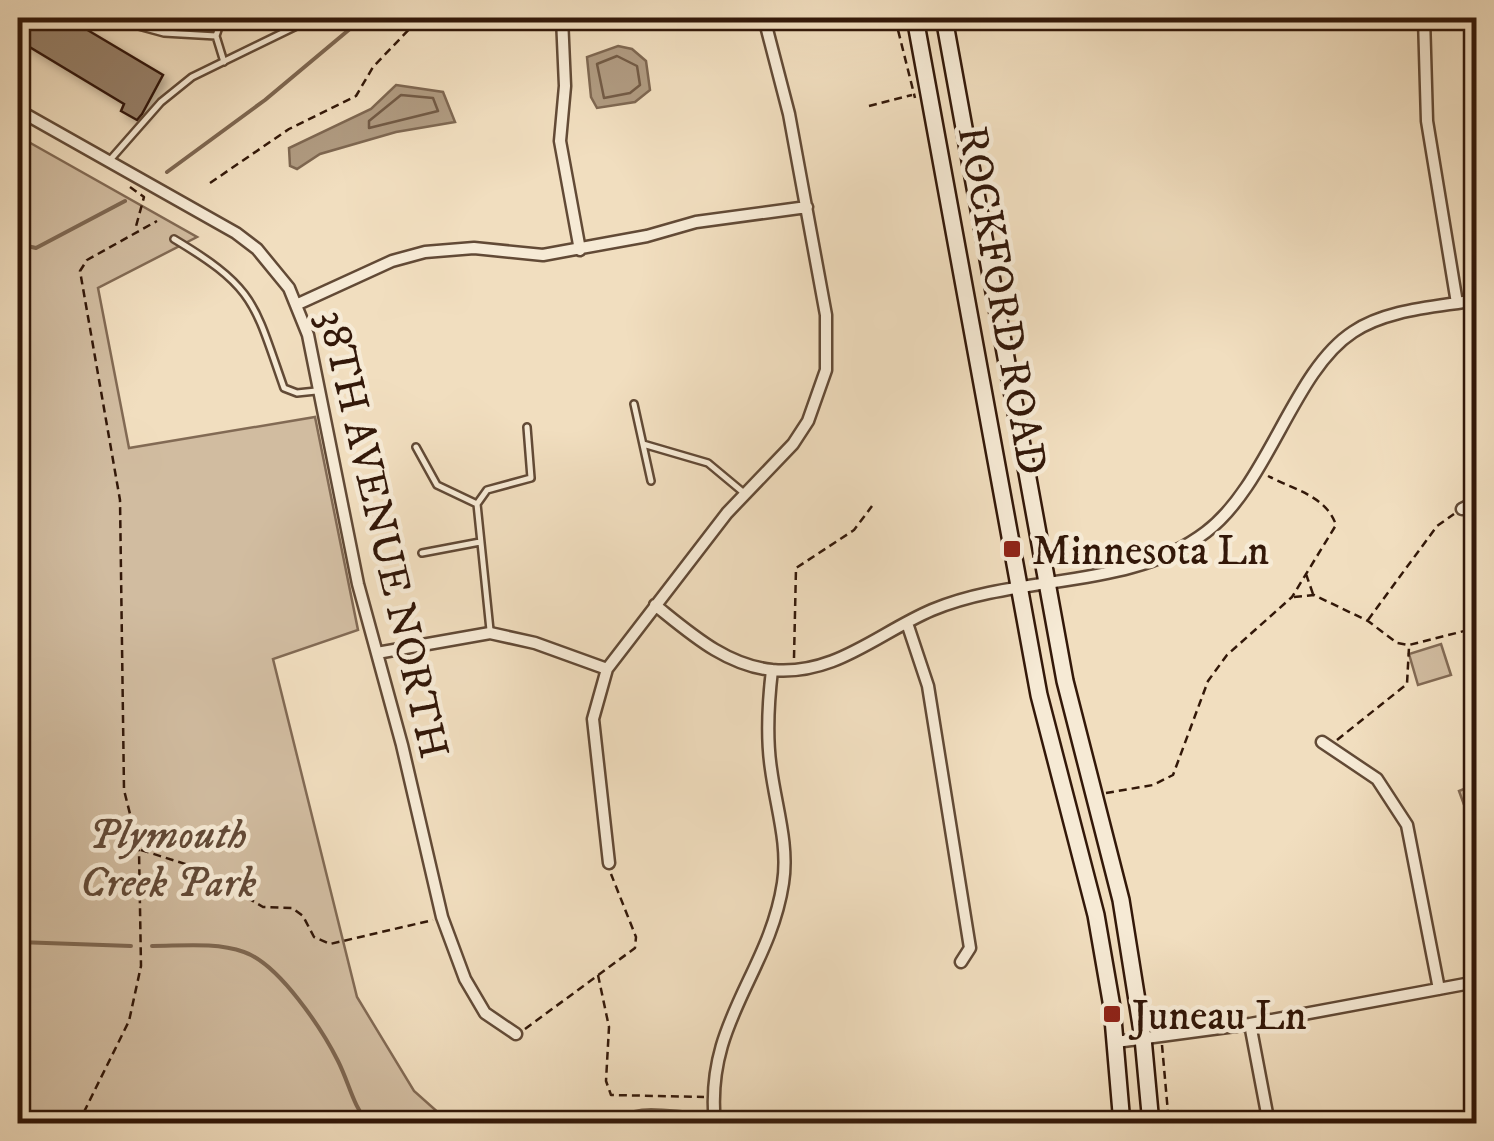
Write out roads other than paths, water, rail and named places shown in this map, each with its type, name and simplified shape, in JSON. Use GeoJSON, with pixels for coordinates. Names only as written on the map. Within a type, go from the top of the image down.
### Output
{"type":"FeatureCollection","features":[{"type":"Feature","properties":{"kind":"main road","name":"ROCKFORD ROAD"},"geometry":{"type":"LineString","coordinates":[[915,18],[1039,695],[1087,870],[1116,1042],[1122,1124]]}},
{"type":"Feature","properties":{"kind":"main road","name":"ROCKFORD ROAD"},"geometry":{"type":"LineString","coordinates":[[944,18],[1080,750],[1121,900],[1143,1038],[1151,1124]]}},
{"type":"Feature","properties":{"kind":"street"},"geometry":{"type":"LineString","coordinates":[[562,18],[565,73],[560,140],[580,250]]}},
{"type":"Feature","properties":{"kind":"street"},"geometry":{"type":"LineString","coordinates":[[610,862],[593,719],[606,669],[744,493],[793,444],[819,396],[829,342],[778,67],[764,18]]}},
{"type":"Feature","properties":{"kind":"street"},"geometry":{"type":"LineString","coordinates":[[1424,18],[1426,121],[1457,303]]}},
{"type":"Feature","properties":{"kind":"street","name":"38TH AVENUE NORTH"},"geometry":{"type":"LineString","coordinates":[[18,110],[236,233],[275,267],[298,304],[358,584],[442,918],[465,980],[485,1013],[516,1034]]}},
{"type":"Feature","properties":{"kind":"street"},"geometry":{"type":"LineString","coordinates":[[298,304],[392,261],[424,252],[474,248],[543,255],[696,222],[806,207]]}},
{"type":"Feature","properties":{"kind":"street"},"geometry":{"type":"LineString","coordinates":[[655,605],[721,654],[772,670],[794,670],[834,662],[907,623],[967,598],[1138,566],[1183,548],[1233,507],[1321,365],[1352,332],[1392,316],[1476,300]]}},
{"type":"Feature","properties":{"kind":"street"},"geometry":{"type":"LineString","coordinates":[[1462,508],[1476,502]]}},
{"type":"Feature","properties":{"kind":"street"},"geometry":{"type":"LineString","coordinates":[[907,623],[924,670],[937,742],[970,948],[962,962]]}},
{"type":"Feature","properties":{"kind":"street"},"geometry":{"type":"LineString","coordinates":[[377,653],[490,633],[535,643],[606,669]]}},
{"type":"Feature","properties":{"kind":"street"},"geometry":{"type":"LineString","coordinates":[[715,1124],[716,1054],[770,929],[783,880],[782,830],[767,736],[772,670]]}},
{"type":"Feature","properties":{"kind":"street"},"geometry":{"type":"LineString","coordinates":[[1326,744],[1376,779],[1407,825],[1438,989]]}},
{"type":"Feature","properties":{"kind":"street"},"geometry":{"type":"LineString","coordinates":[[1116,1042],[1250,1024],[1476,982]]}},
{"type":"Feature","properties":{"kind":"street"},"geometry":{"type":"LineString","coordinates":[[1250,1024],[1269,1124]]}},
{"type":"Feature","properties":{"kind":"lane"},"geometry":{"type":"LineString","coordinates":[[109,18],[164,33],[216,36]]}},
{"type":"Feature","properties":{"kind":"lane"},"geometry":{"type":"LineString","coordinates":[[222,18],[216,36],[224,62]]}},
{"type":"Feature","properties":{"kind":"lane"},"geometry":{"type":"LineString","coordinates":[[109,162],[161,102],[192,77],[313,18]]}},
{"type":"Feature","properties":{"kind":"lane"},"geometry":{"type":"LineString","coordinates":[[174,239],[242,289],[267,329],[284,388],[297,393],[319,391]]}},
{"type":"Feature","properties":{"kind":"lane"},"geometry":{"type":"LineString","coordinates":[[634,404],[650,481]]}},
{"type":"Feature","properties":{"kind":"lane"},"geometry":{"type":"LineString","coordinates":[[490,633],[477,504],[487,490],[531,478],[526,428]]}},
{"type":"Feature","properties":{"kind":"lane"},"geometry":{"type":"LineString","coordinates":[[643,444],[708,463],[744,493]]}},
{"type":"Feature","properties":{"kind":"lane"},"geometry":{"type":"LineString","coordinates":[[416,447],[437,484],[477,504]]}},
{"type":"Feature","properties":{"kind":"lane"},"geometry":{"type":"LineString","coordinates":[[422,553],[480,542]]}},
{"type":"Feature","properties":{"kind":"water"},"geometry":{"type":"Polygon","coordinates":[[[618,46],[632,49],[646,61],[650,90],[635,102],[597,108],[591,97],[587,57],[618,46]]]}},
{"type":"Feature","properties":{"kind":"water"},"geometry":{"type":"Polygon","coordinates":[[[396,85],[443,92],[455,122],[396,132],[320,154],[297,169],[290,166],[289,148],[371,109],[396,85]]]}},
{"type":"Feature","properties":{"kind":"waterway"},"geometry":{"type":"LineString","coordinates":[[167,172],[265,100],[363,18]]}},
{"type":"Feature","properties":{"kind":"waterway"},"geometry":{"type":"LineString","coordinates":[[18,244],[36,248],[125,201]]}},
{"type":"Feature","properties":{"kind":"waterway"},"geometry":{"type":"LineString","coordinates":[[18,942],[131,946]]}},
{"type":"Feature","properties":{"kind":"waterway"},"geometry":{"type":"LineString","coordinates":[[152,946],[233,949],[271,970],[321,1032],[368,1124]]}},
{"type":"Feature","properties":{"kind":"waterway"},"geometry":{"type":"LineString","coordinates":[[610,1124],[639,1111],[693,1113]]}},
{"type":"Feature","properties":{"kind":"place","name":"Minnesota Ln"},"geometry":{"type":"Point","coordinates":[1012,549]}},
{"type":"Feature","properties":{"kind":"place","name":"Juneau Ln"},"geometry":{"type":"Point","coordinates":[1112,1014]}},
{"type":"Feature","properties":{"kind":"park label","name":"Plymouth Creek Park"},"geometry":{"type":"Point","coordinates":[168,857]}}]}
